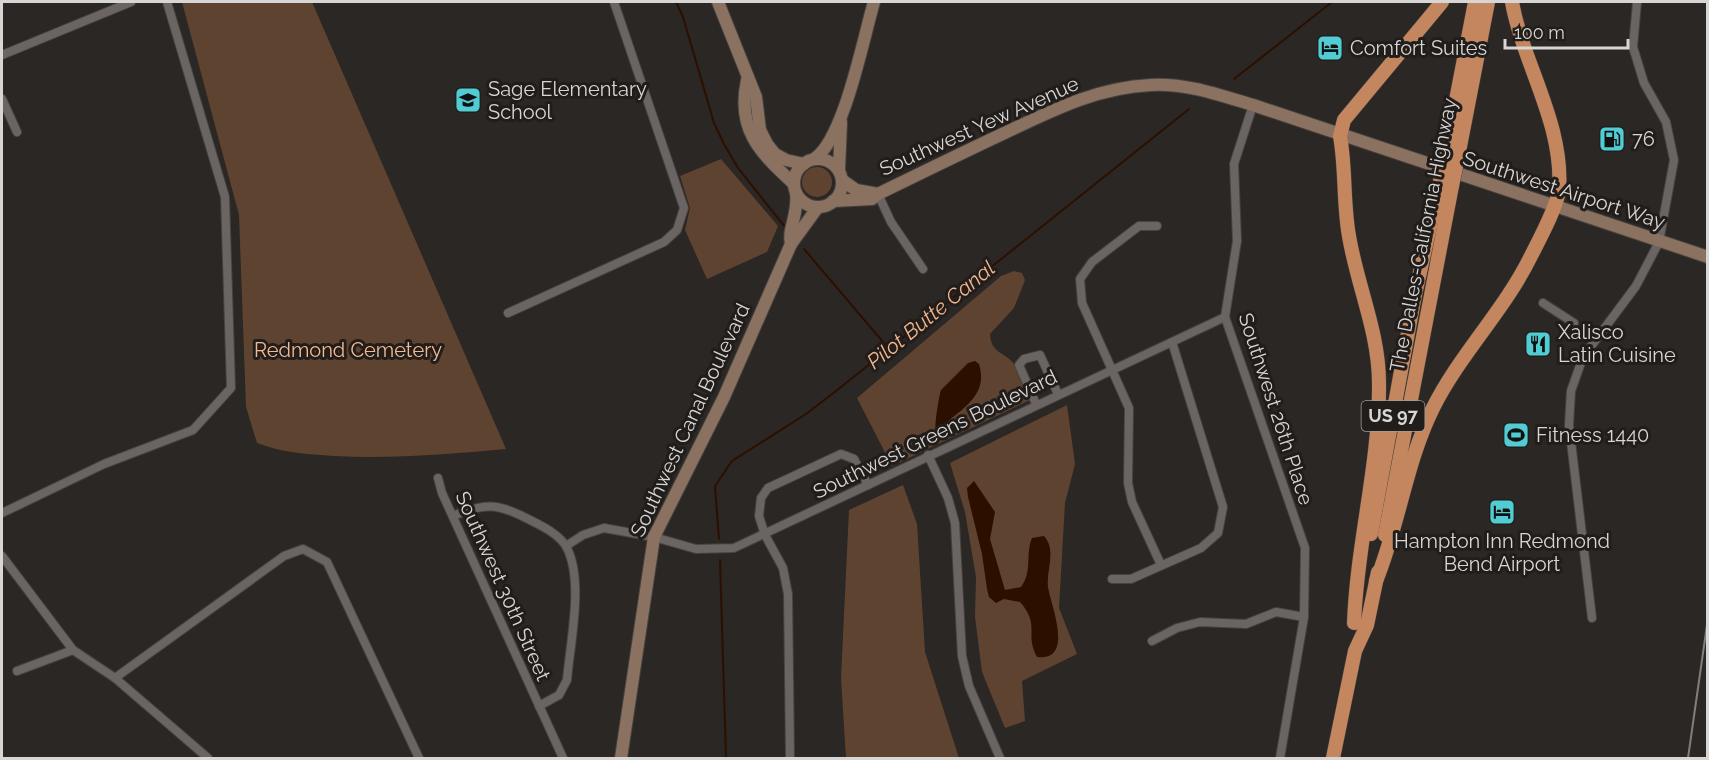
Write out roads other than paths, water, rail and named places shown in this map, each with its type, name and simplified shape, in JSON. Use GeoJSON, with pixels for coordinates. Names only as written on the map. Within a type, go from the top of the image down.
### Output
{"type":"FeatureCollection","features":[{"type":"Feature","properties":{"kind":"highway"},"geometry":{"type":"LineString","coordinates":[[1354,623],[1356,575],[1377,434],[1379,380],[1376,345],[1349,238],[1340,136],[1344,120],[1442,2]]}},
{"type":"Feature","properties":{"kind":"highway","name":"The Dalles-California Highway"},"geometry":{"type":"LineString","coordinates":[[1451,160],[1475,2]]}},
{"type":"Feature","properties":{"kind":"highway","name":"The Dalles-California Highway"},"geometry":{"type":"LineString","coordinates":[[1333,759],[1355,651],[1367,625],[1446,184],[1488,2]]}},
{"type":"Feature","properties":{"kind":"highway"},"geometry":{"type":"LineString","coordinates":[[1376,581],[1390,546],[1414,460],[1431,411],[1453,369],[1521,278],[1559,191],[1555,141],[1546,107],[1516,27],[1512,2]]}},
{"type":"Feature","properties":{"kind":"highway","name":"The Dalles-California Highway"},"geometry":{"type":"LineString","coordinates":[[1355,651],[1354,623],[1413,307],[1446,184]]}},
{"type":"Feature","properties":{"kind":"main road"},"geometry":{"type":"LineString","coordinates":[[718,2],[740,53],[747,80],[756,97],[760,130],[767,144],[780,157],[809,162],[828,161],[840,175]]}},
{"type":"Feature","properties":{"kind":"main road"},"geometry":{"type":"LineString","coordinates":[[795,188],[797,173],[828,147],[841,122],[874,2]]}},
{"type":"Feature","properties":{"kind":"main road"},"geometry":{"type":"LineString","coordinates":[[747,80],[744,94],[749,129],[755,143],[807,204],[818,207],[833,201],[841,189],[841,122]]}},
{"type":"Feature","properties":{"kind":"main road","name":"Southwest Yew Avenue"},"geometry":{"type":"LineString","coordinates":[[833,201],[872,199],[878,194],[1068,103],[1109,91],[1151,85],[1194,88],[1253,105],[1340,136]]}},
{"type":"Feature","properties":{"kind":"main road","name":"Southwest Airport Way"},"geometry":{"type":"LineString","coordinates":[[1340,136],[1707,257]]}},
{"type":"Feature","properties":{"kind":"main road","name":"Southwest Yew Avenue"},"geometry":{"type":"LineString","coordinates":[[840,175],[856,190],[878,194]]}},
{"type":"Feature","properties":{"kind":"main road","name":"Southwest Canal Boulevard"},"geometry":{"type":"LineString","coordinates":[[791,244],[789,236],[798,207],[795,188]]}},
{"type":"Feature","properties":{"kind":"main road","name":"Southwest Canal Boulevard"},"geometry":{"type":"LineString","coordinates":[[621,759],[654,537],[724,397],[791,244],[818,207]]}},
{"type":"Feature","properties":{"kind":"street"},"geometry":{"type":"LineString","coordinates":[[2,55],[131,2]]}},
{"type":"Feature","properties":{"kind":"street"},"geometry":{"type":"LineString","coordinates":[[2,513],[104,464],[193,430],[231,388],[225,197],[167,2]]}},
{"type":"Feature","properties":{"kind":"street"},"geometry":{"type":"LineString","coordinates":[[508,313],[664,242],[677,230],[684,208],[614,2]]}},
{"type":"Feature","properties":{"kind":"street"},"geometry":{"type":"LineString","coordinates":[[1592,618],[1569,425],[1571,391],[1583,357],[1635,286],[1659,242],[1674,160],[1666,122],[1644,83],[1633,47],[1637,2]]}},
{"type":"Feature","properties":{"kind":"street"},"geometry":{"type":"LineString","coordinates":[[2,99],[17,132]]}},
{"type":"Feature","properties":{"kind":"street","name":"Southwest 26th Place"},"geometry":{"type":"LineString","coordinates":[[1253,105],[1234,164],[1237,241],[1226,317],[1305,548],[1304,617],[1280,759]]}},
{"type":"Feature","properties":{"kind":"street"},"geometry":{"type":"LineString","coordinates":[[878,194],[891,222],[922,269]]}},
{"type":"Feature","properties":{"kind":"street"},"geometry":{"type":"LineString","coordinates":[[1157,226],[1139,226],[1092,262],[1080,279],[1082,303],[1130,408],[1127,463],[1132,502],[1161,566]]}},
{"type":"Feature","properties":{"kind":"street"},"geometry":{"type":"LineString","coordinates":[[1543,303],[1574,323]]}},
{"type":"Feature","properties":{"kind":"street","name":"Southwest Greens Boulevard"},"geometry":{"type":"LineString","coordinates":[[566,546],[584,535],[604,528],[654,537],[696,549],[734,548],[1036,404],[1226,317]]}},
{"type":"Feature","properties":{"kind":"street"},"geometry":{"type":"LineString","coordinates":[[1112,579],[1131,579],[1161,566],[1201,548],[1218,533],[1223,507],[1172,342]]}},
{"type":"Feature","properties":{"kind":"street"},"geometry":{"type":"LineString","coordinates":[[1036,404],[1019,365],[1024,359],[1040,356],[1058,394]]}},
{"type":"Feature","properties":{"kind":"street"},"geometry":{"type":"LineString","coordinates":[[790,759],[788,594],[783,568],[765,535],[758,510],[761,498],[768,488],[841,454],[854,459],[867,485]]}},
{"type":"Feature","properties":{"kind":"street"},"geometry":{"type":"LineString","coordinates":[[928,455],[948,498],[955,523],[962,656],[966,673],[1000,759]]}},
{"type":"Feature","properties":{"kind":"street","name":"Southwest 30th Street"},"geometry":{"type":"LineString","coordinates":[[438,478],[453,516],[564,759]]}},
{"type":"Feature","properties":{"kind":"street"},"geometry":{"type":"LineString","coordinates":[[453,516],[475,506],[503,506],[548,530],[566,546],[576,576],[567,680],[559,695],[539,706]]}},
{"type":"Feature","properties":{"kind":"street"},"geometry":{"type":"LineString","coordinates":[[115,678],[284,556],[303,549],[327,562],[419,759]]}},
{"type":"Feature","properties":{"kind":"street"},"geometry":{"type":"LineString","coordinates":[[2,556],[73,650],[115,678],[208,759]]}},
{"type":"Feature","properties":{"kind":"street"},"geometry":{"type":"LineString","coordinates":[[1152,641],[1177,628],[1200,622],[1246,624],[1276,612],[1304,617]]}},
{"type":"Feature","properties":{"kind":"street"},"geometry":{"type":"LineString","coordinates":[[17,671],[73,650]]}},
{"type":"Feature","properties":{"kind":"waterway"},"geometry":{"type":"LineString","coordinates":[[676,2],[683,17],[714,123],[724,144],[738,168],[785,227]]}},
{"type":"Feature","properties":{"kind":"waterway","name":"Pilot Butte Canal"},"geometry":{"type":"LineString","coordinates":[[1234,79],[1332,2]]}},
{"type":"Feature","properties":{"kind":"waterway","name":"Pilot Butte Canal"},"geometry":{"type":"LineString","coordinates":[[719,539],[715,486],[732,461],[806,414],[836,391],[1189,109]]}},
{"type":"Feature","properties":{"kind":"waterway"},"geometry":{"type":"LineString","coordinates":[[804,249],[889,349]]}},
{"type":"Feature","properties":{"kind":"waterway","name":"Pilot Butte Canal"},"geometry":{"type":"LineString","coordinates":[[720,560],[726,758]]}},
{"type":"Feature","properties":{"kind":"railway"},"geometry":{"type":"LineString","coordinates":[[1688,758],[1708,618]]}},
{"type":"Feature","properties":{"kind":"place","name":"Comfort Suites"},"geometry":{"type":"Point","coordinates":[1330,48]}},
{"type":"Feature","properties":{"kind":"place","name":"Sage Elementary School"},"geometry":{"type":"Point","coordinates":[468,100]}},
{"type":"Feature","properties":{"kind":"place","name":"76"},"geometry":{"type":"Point","coordinates":[1612,139]}},
{"type":"Feature","properties":{"kind":"place","name":"Xalisco Latin Cuisine"},"geometry":{"type":"Point","coordinates":[1538,344]}},
{"type":"Feature","properties":{"kind":"place","name":"Fitness 1440"},"geometry":{"type":"Point","coordinates":[1516,435]}},
{"type":"Feature","properties":{"kind":"place","name":"Hampton Inn Redmond Bend Airport"},"geometry":{"type":"Point","coordinates":[1502,512]}},
{"type":"Feature","properties":{"kind":"park label","name":"Redmond Cemetery"},"geometry":{"type":"Point","coordinates":[348,350]}}]}
